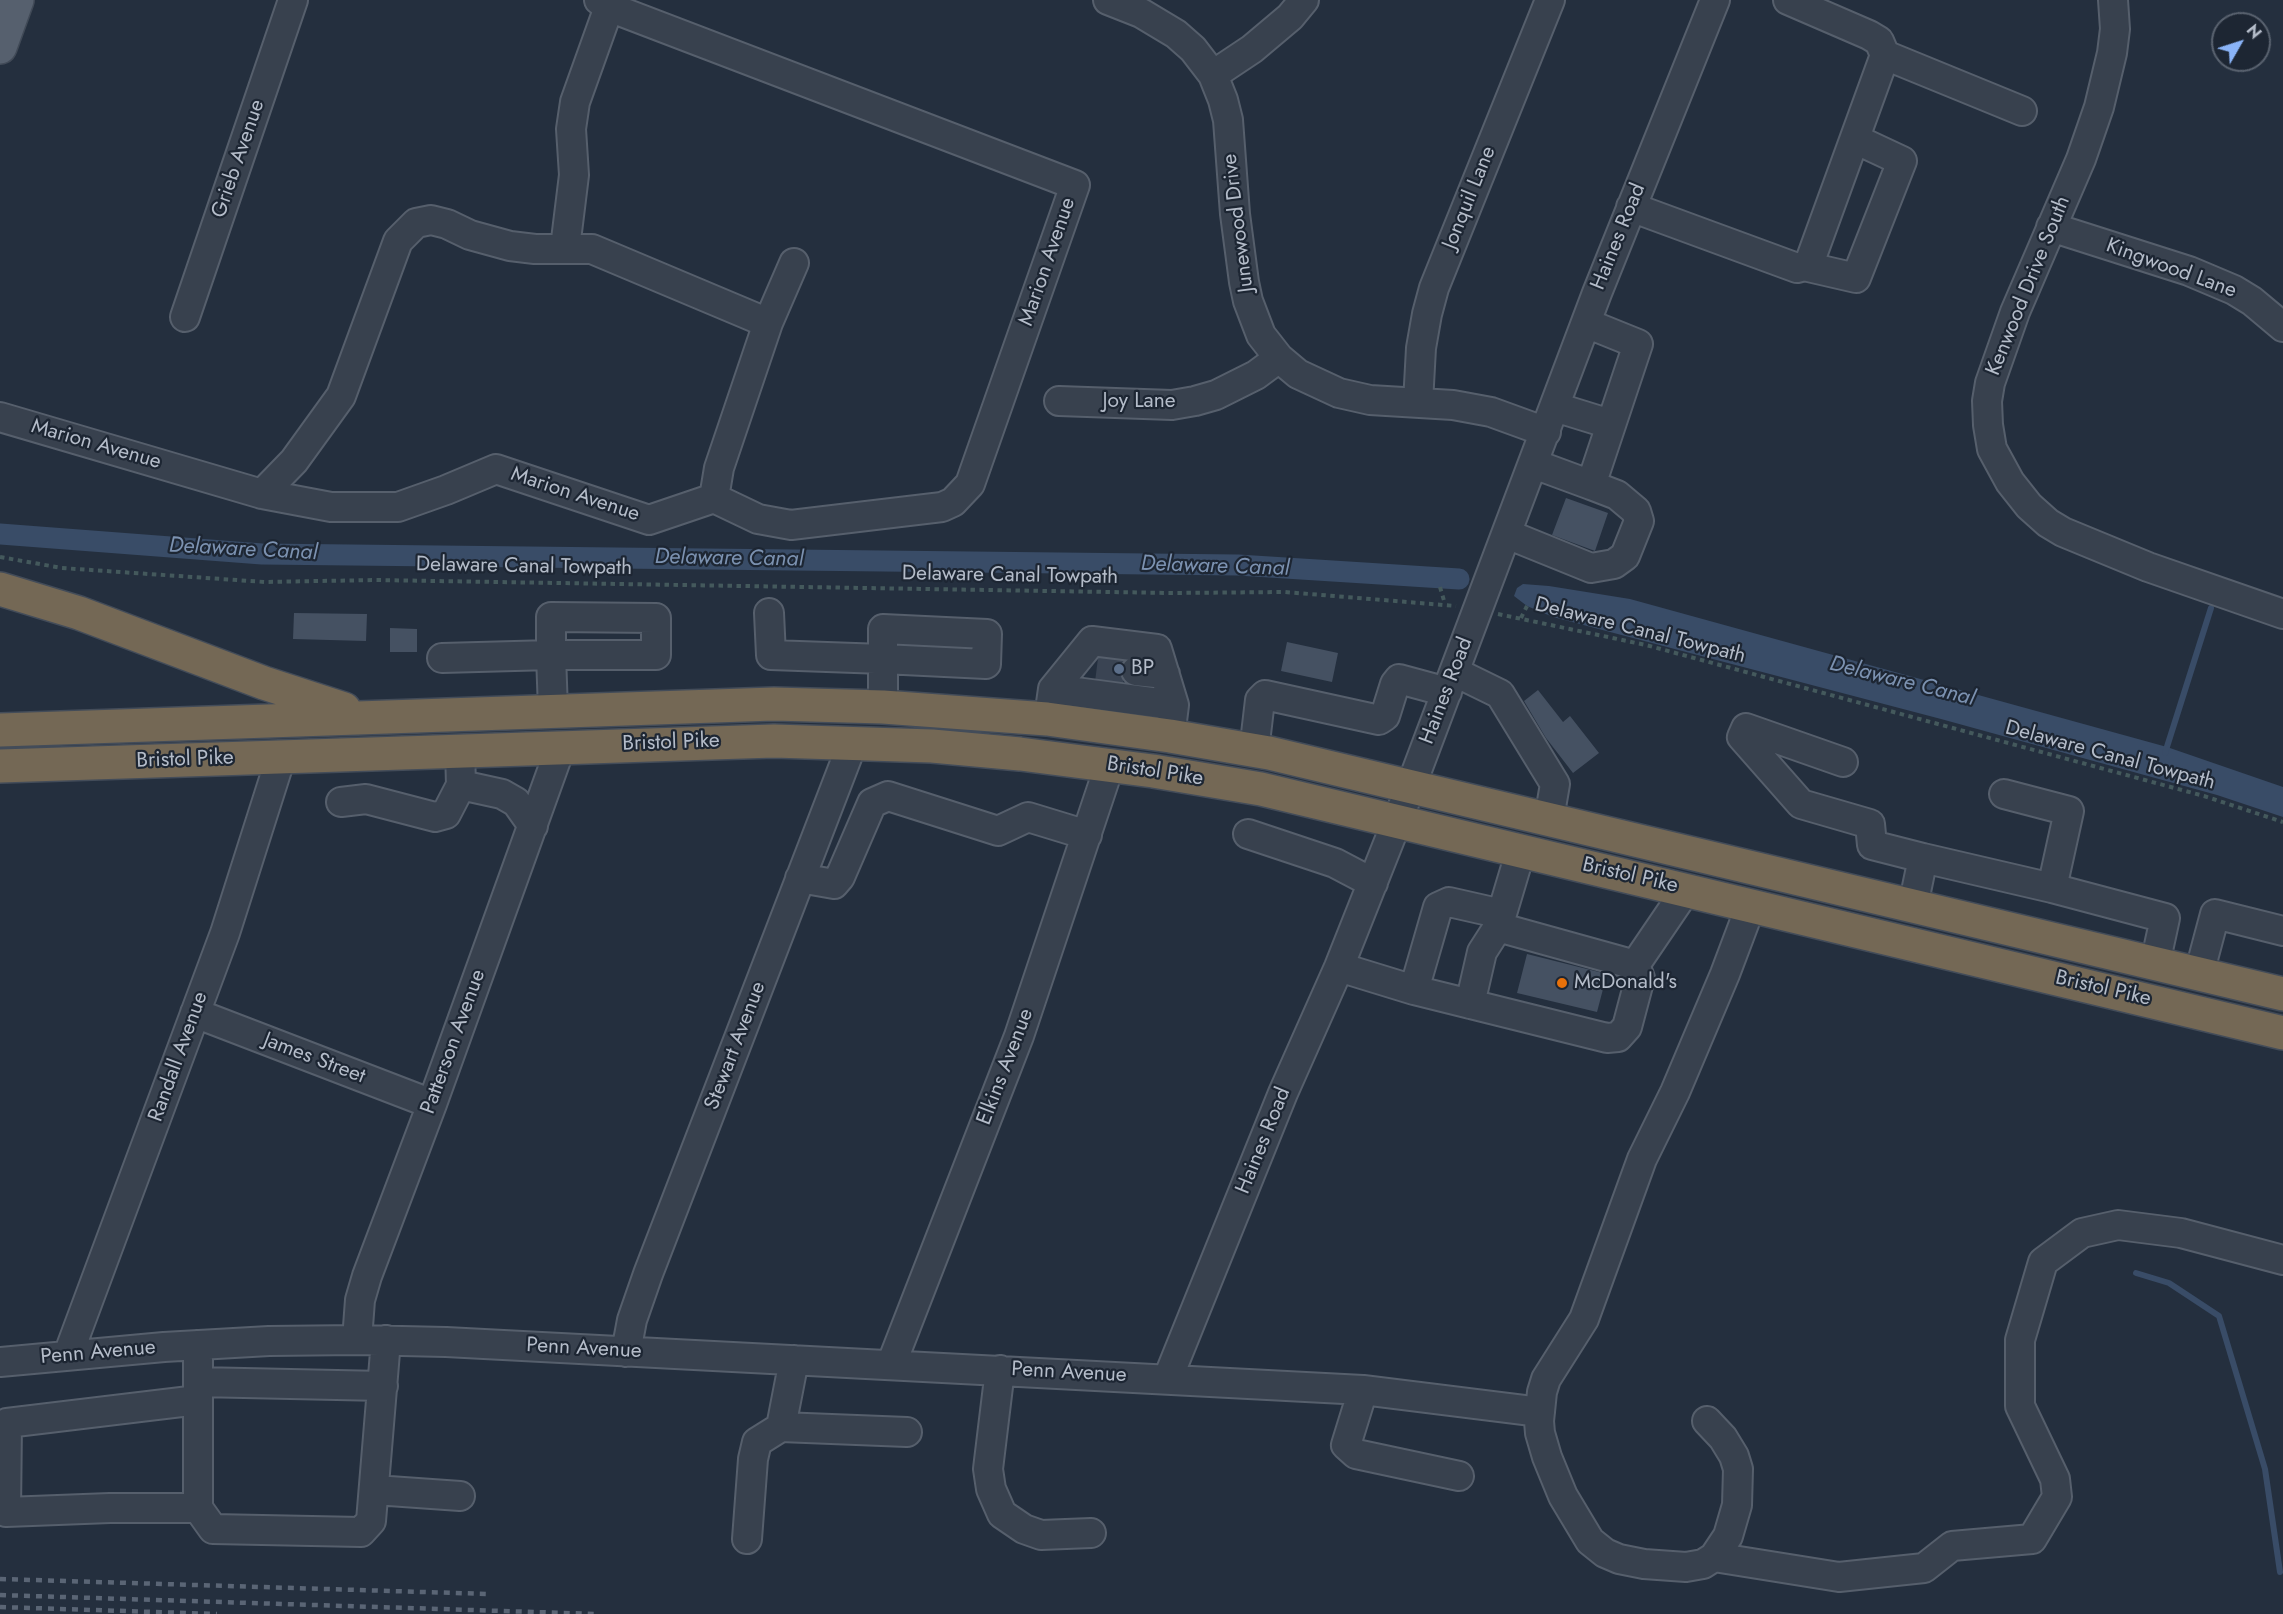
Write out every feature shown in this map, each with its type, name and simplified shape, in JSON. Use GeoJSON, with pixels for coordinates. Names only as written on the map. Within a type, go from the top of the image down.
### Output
{"type":"FeatureCollection","features":[{"type":"Feature","properties":{"kind":"highway"},"geometry":{"type":"LineString","coordinates":[[0,589],[79,613],[326,704],[371,716]]}},
{"type":"Feature","properties":{"kind":"highway","name":"Bristol Pike"},"geometry":{"type":"LineString","coordinates":[[0,730],[774,704],[883,707],[1050,704],[1172,720],[1254,751],[1412,786],[2283,994]]}},
{"type":"Feature","properties":{"kind":"highway","name":"Bristol Pike"},"geometry":{"type":"LineString","coordinates":[[0,766],[751,741],[853,742],[998,752],[1110,764],[1261,789],[2283,1033]]}},
{"type":"Feature","properties":{"kind":"main road"},"geometry":{"type":"LineString","coordinates":[[0,47],[17,0]]}},
{"type":"Feature","properties":{"kind":"street","name":"Grieb Avenue"},"geometry":{"type":"LineString","coordinates":[[185,317],[293,0]]}},
{"type":"Feature","properties":{"kind":"street","name":"Junewood Drive"},"geometry":{"type":"LineString","coordinates":[[1108,0],[1141,13],[1176,34],[1193,49],[1213,75],[1223,100],[1227,120],[1235,214],[1248,302],[1261,335],[1279,358],[1298,374],[1339,393],[1370,400],[1610,424]]}},
{"type":"Feature","properties":{"kind":"street"},"geometry":{"type":"LineString","coordinates":[[1213,75],[1252,49],[1290,17],[1304,0]]}},
{"type":"Feature","properties":{"kind":"street","name":"Jonquil Lane"},"geometry":{"type":"LineString","coordinates":[[1418,403],[1421,348],[1434,288],[1550,0]]}},
{"type":"Feature","properties":{"kind":"street","name":"Haines Road"},"geometry":{"type":"LineString","coordinates":[[1168,1378],[1283,1093],[1339,967],[1412,786],[1586,323],[1715,0]]}},
{"type":"Feature","properties":{"kind":"street"},"geometry":{"type":"LineString","coordinates":[[1631,207],[1797,268],[1810,261],[1885,56],[1879,41],[1869,35],[1788,0]]}},
{"type":"Feature","properties":{"kind":"street","name":"Kenwood Drive South"},"geometry":{"type":"LineString","coordinates":[[2113,0],[2115,29],[2112,53],[2099,107],[2081,159],[2015,312],[1990,383],[1988,426],[1995,458],[2029,506],[2048,523],[2063,532],[2148,567],[2283,614]]}},
{"type":"Feature","properties":{"kind":"street","name":"Marion Avenue"},"geometry":{"type":"LineString","coordinates":[[0,417],[262,494],[331,507],[398,507],[496,469],[649,520],[714,498],[758,519],[791,525],[942,507],[953,502],[970,484],[1075,185],[604,4],[575,102],[571,129],[574,174],[565,248]]}},
{"type":"Feature","properties":{"kind":"street"},"geometry":{"type":"LineString","coordinates":[[1885,56],[2022,111]]}},
{"type":"Feature","properties":{"kind":"street"},"geometry":{"type":"LineString","coordinates":[[1804,266],[1856,278],[1902,161],[1855,139]]}},
{"type":"Feature","properties":{"kind":"street"},"geometry":{"type":"LineString","coordinates":[[262,494],[294,461],[341,396],[398,241],[416,223],[431,220],[447,224],[470,235],[510,246],[535,249],[592,249],[768,323]]}},
{"type":"Feature","properties":{"kind":"street","name":"Kingwood Lane"},"geometry":{"type":"LineString","coordinates":[[2051,226],[2189,271],[2234,290],[2252,300],[2283,326]]}},
{"type":"Feature","properties":{"kind":"street"},"geometry":{"type":"LineString","coordinates":[[714,498],[719,468],[768,323],[794,263]]}},
{"type":"Feature","properties":{"kind":"street"},"geometry":{"type":"LineString","coordinates":[[1586,323],[1638,344],[1591,485]]}},
{"type":"Feature","properties":{"kind":"street","name":"Joy Lane"},"geometry":{"type":"LineString","coordinates":[[1059,401],[1172,405],[1195,401],[1216,395],[1256,375],[1279,358]]}},
{"type":"Feature","properties":{"kind":"street"},"geometry":{"type":"LineString","coordinates":[[1507,534],[1591,568],[1614,564],[1625,556],[1639,521],[1636,511],[1617,495],[1534,465]]}},
{"type":"Feature","properties":{"kind":"street"},"geometry":{"type":"LineString","coordinates":[[769,613],[771,655],[884,659],[883,707]]}},
{"type":"Feature","properties":{"kind":"street"},"geometry":{"type":"LineString","coordinates":[[1050,704],[1086,665],[1092,640],[1158,649],[1165,674],[1172,720]]}},
{"type":"Feature","properties":{"kind":"street"},"geometry":{"type":"LineString","coordinates":[[442,658],[551,655],[553,710]]}},
{"type":"Feature","properties":{"kind":"street"},"geometry":{"type":"LineString","coordinates":[[1136,670],[1165,674]]}},
{"type":"Feature","properties":{"kind":"street"},"geometry":{"type":"LineString","coordinates":[[1254,751],[1260,700],[1265,695],[1379,720],[1385,716],[1395,684],[1399,679],[1451,682],[1500,694],[1555,784],[1549,819]]}},
{"type":"Feature","properties":{"kind":"street"},"geometry":{"type":"LineString","coordinates":[[1843,762],[1746,728],[1742,737],[1801,804],[1870,825],[1872,845],[2165,918],[2156,964]]}},
{"type":"Feature","properties":{"kind":"street","name":"Stewart Avenue"},"geometry":{"type":"LineString","coordinates":[[626,1352],[632,1320],[648,1274],[853,742]]}},
{"type":"Feature","properties":{"kind":"street","name":"Patterson Avenue"},"geometry":{"type":"LineString","coordinates":[[357,1340],[360,1300],[367,1276],[432,1104],[561,746]]}},
{"type":"Feature","properties":{"kind":"street"},"geometry":{"type":"LineString","coordinates":[[341,802],[366,799],[435,817],[446,813],[461,785],[460,750]]}},
{"type":"Feature","properties":{"kind":"street","name":"Randall Avenue"},"geometry":{"type":"LineString","coordinates":[[68,1355],[234,908],[281,756]]}},
{"type":"Feature","properties":{"kind":"street","name":"Elkins Avenue"},"geometry":{"type":"LineString","coordinates":[[891,1365],[1019,1036],[1110,764]]}},
{"type":"Feature","properties":{"kind":"street"},"geometry":{"type":"LineString","coordinates":[[461,785],[502,794],[516,802],[533,826]]}},
{"type":"Feature","properties":{"kind":"street"},"geometry":{"type":"LineString","coordinates":[[2004,794],[2069,811],[2052,888]]}},
{"type":"Feature","properties":{"kind":"street"},"geometry":{"type":"LineString","coordinates":[[800,878],[834,884],[840,876],[872,803],[888,796],[998,831],[1028,817],[1087,835]]}},
{"type":"Feature","properties":{"kind":"street"},"geometry":{"type":"LineString","coordinates":[[1248,834],[1335,863],[1373,883]]}},
{"type":"Feature","properties":{"kind":"street"},"geometry":{"type":"LineString","coordinates":[[1470,1004],[1482,952],[1500,920],[1521,850]]}},
{"type":"Feature","properties":{"kind":"street"},"geometry":{"type":"LineString","coordinates":[[1913,906],[1923,858]]}},
{"type":"Feature","properties":{"kind":"street"},"geometry":{"type":"LineString","coordinates":[[1635,965],[1686,890]]}},
{"type":"Feature","properties":{"kind":"street"},"geometry":{"type":"LineString","coordinates":[[1414,990],[1438,907],[1449,902],[1635,965]]}},
{"type":"Feature","properties":{"kind":"street"},"geometry":{"type":"LineString","coordinates":[[1707,1420],[1723,1438],[1734,1456],[1738,1469],[1737,1505],[1728,1536],[1714,1557],[1703,1564],[1686,1567],[1644,1564],[1619,1559],[1605,1553],[1590,1541],[1563,1496],[1547,1457],[1540,1433],[1542,1392],[1546,1379],[1584,1319],[1599,1283],[1642,1159],[1679,1081],[1751,905]]}},
{"type":"Feature","properties":{"kind":"street"},"geometry":{"type":"LineString","coordinates":[[2199,974],[2216,914],[2283,931]]}},
{"type":"Feature","properties":{"kind":"street"},"geometry":{"type":"LineString","coordinates":[[1339,967],[1414,990],[1607,1038],[1618,1037],[1627,1027],[1640,978],[1635,965]]}},
{"type":"Feature","properties":{"kind":"street","name":"James Street"},"geometry":{"type":"LineString","coordinates":[[195,1013],[432,1104]]}},
{"type":"Feature","properties":{"kind":"street"},"geometry":{"type":"LineString","coordinates":[[1714,1557],[1839,1578],[1924,1568],[1952,1546],[2032,1539],[2057,1497],[2055,1479],[2020,1406],[2020,1340],[2043,1262],[2082,1233],[2118,1225],[2181,1233],[2283,1260]]}},
{"type":"Feature","properties":{"kind":"street"},"geometry":{"type":"LineString","coordinates":[[198,1345],[198,1508],[213,1529],[361,1532],[371,1521],[386,1340]]}},
{"type":"Feature","properties":{"kind":"street","name":"Penn Avenue"},"geometry":{"type":"LineString","coordinates":[[0,1362],[198,1345],[386,1340],[1168,1378],[1216,1383],[1363,1390],[1540,1412]]}},
{"type":"Feature","properties":{"kind":"street"},"geometry":{"type":"LineString","coordinates":[[781,1427],[794,1360]]}},
{"type":"Feature","properties":{"kind":"street"},"geometry":{"type":"LineString","coordinates":[[1000,1370],[988,1469],[991,1489],[1002,1514],[1024,1529],[1041,1535],[1091,1533]]}},
{"type":"Feature","properties":{"kind":"street"},"geometry":{"type":"LineString","coordinates":[[198,1508],[110,1508],[6,1512],[7,1423],[198,1391],[383,1386]]}},
{"type":"Feature","properties":{"kind":"street"},"geometry":{"type":"LineString","coordinates":[[1363,1390],[1346,1445],[1356,1454],[1459,1476]]}},
{"type":"Feature","properties":{"kind":"street"},"geometry":{"type":"LineString","coordinates":[[747,1539],[753,1459],[757,1442],[781,1427],[907,1432]]}},
{"type":"Feature","properties":{"kind":"street"},"geometry":{"type":"LineString","coordinates":[[375,1490],[460,1496]]}},
{"type":"Feature","properties":{"kind":"path","name":"Delaware Canal Towpath"},"geometry":{"type":"LineString","coordinates":[[0,557],[63,568],[265,582],[375,580],[1160,593],[1285,592],[1445,604],[1440,587]]}},
{"type":"Feature","properties":{"kind":"path"},"geometry":{"type":"LineString","coordinates":[[1521,618],[1527,606]]}},
{"type":"Feature","properties":{"kind":"path","name":"Delaware Canal Towpath"},"geometry":{"type":"LineString","coordinates":[[1510,616],[1646,645],[2204,796],[2283,822]]}},
{"type":"Feature","properties":{"kind":"water"},"geometry":{"type":"Polygon","coordinates":[[[1523,584],[1630,599],[2167,747],[2283,787],[2283,817],[2217,795],[1941,719],[1553,617],[1527,606],[1514,596],[1517,588],[1523,584]]]}},
{"type":"Feature","properties":{"kind":"building"},"geometry":{"type":"Polygon","coordinates":[[[1566,498],[1608,513],[1595,551],[1552,535],[1566,498]]]}},
{"type":"Feature","properties":{"kind":"building"},"geometry":{"type":"Polygon","coordinates":[[[294,613],[367,614],[366,641],[293,639],[294,613]]]}},
{"type":"Feature","properties":{"kind":"building"},"geometry":{"type":"Polygon","coordinates":[[[390,628],[417,629],[417,652],[390,652],[390,628]]]}},
{"type":"Feature","properties":{"kind":"building"},"geometry":{"type":"Polygon","coordinates":[[[1287,642],[1338,653],[1332,682],[1281,671],[1287,642]]]}},
{"type":"Feature","properties":{"kind":"building"},"geometry":{"type":"Polygon","coordinates":[[[1538,690],[1563,722],[1570,716],[1599,753],[1573,773],[1546,738],[1524,701],[1538,690]]]}},
{"type":"Feature","properties":{"kind":"building","name":"McDonald's"},"geometry":{"type":"Polygon","coordinates":[[[1527,954],[1607,974],[1597,1012],[1517,993],[1527,954]]]}},
{"type":"Feature","properties":{"kind":"waterway","name":"Delaware Canal"},"geometry":{"type":"LineString","coordinates":[[0,534],[262,554],[1238,565],[1459,579]]}},
{"type":"Feature","properties":{"kind":"waterway"},"geometry":{"type":"LineString","coordinates":[[2165,753],[2211,608]]}},
{"type":"Feature","properties":{"kind":"waterway"},"geometry":{"type":"LineString","coordinates":[[2136,1273],[2169,1283],[2219,1316],[2265,1469],[2280,1572]]}},
{"type":"Feature","properties":{"kind":"tunnel"},"geometry":{"type":"LineString","coordinates":[[1097,666],[1136,671]]}},
{"type":"Feature","properties":{"kind":"railway"},"geometry":{"type":"LineString","coordinates":[[0,1579],[489,1594]]}},
{"type":"Feature","properties":{"kind":"railway"},"geometry":{"type":"LineString","coordinates":[[0,1595],[597,1614]]}},
{"type":"Feature","properties":{"kind":"railway"},"geometry":{"type":"LineString","coordinates":[[0,1607],[217,1614]]}},
{"type":"Feature","properties":{"kind":"place","name":"BP"},"geometry":{"type":"Point","coordinates":[1119,669]}},
{"type":"Feature","properties":{"kind":"place","name":"McDonald's"},"geometry":{"type":"Point","coordinates":[1562,983]}}]}
